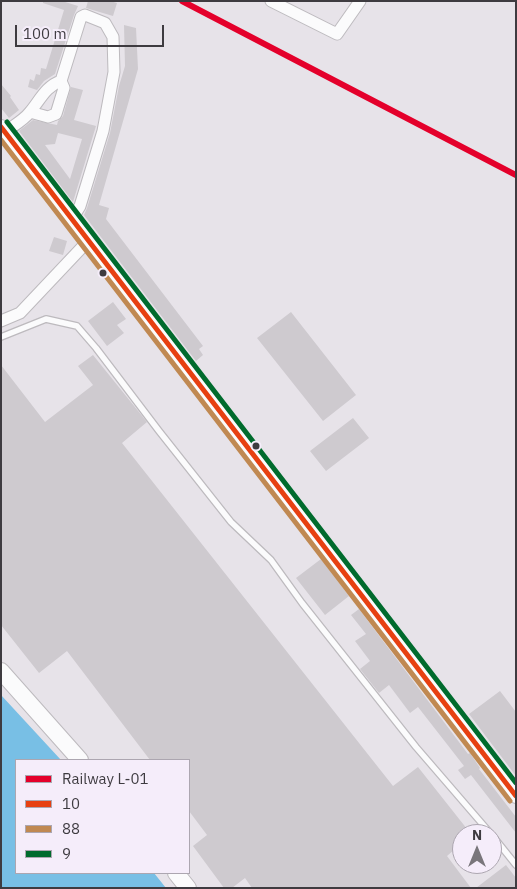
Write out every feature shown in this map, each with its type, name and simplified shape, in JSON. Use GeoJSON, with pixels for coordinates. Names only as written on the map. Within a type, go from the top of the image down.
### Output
{"type":"FeatureCollection","features":[{"type":"Feature","properties":{"kind":"main road"},"geometry":{"type":"LineString","coordinates":[[1,671],[79,759]]}},
{"type":"Feature","properties":{"kind":"main road"},"geometry":{"type":"LineString","coordinates":[[177,874],[188,888]]}},
{"type":"Feature","properties":{"kind":"street"},"geometry":{"type":"LineString","coordinates":[[272,1],[337,34],[360,1]]}},
{"type":"Feature","properties":{"kind":"street"},"geometry":{"type":"LineString","coordinates":[[30,112],[48,118],[56,114],[64,88],[61,81],[82,17],[85,15],[105,23],[113,37],[114,72],[103,131],[80,206],[72,219]]}},
{"type":"Feature","properties":{"kind":"street"},"geometry":{"type":"LineString","coordinates":[[61,81],[54,83],[38,98],[30,112],[3,130],[516,796]]}},
{"type":"Feature","properties":{"kind":"street"},"geometry":{"type":"LineString","coordinates":[[1,321],[20,313],[88,241]]}},
{"type":"Feature","properties":{"kind":"lane"},"geometry":{"type":"LineString","coordinates":[[1,337],[46,319],[77,326],[231,522],[271,560],[302,603],[416,747],[482,824]]}},
{"type":"Feature","properties":{"kind":"lane"},"geometry":{"type":"LineString","coordinates":[[502,848],[516,864]]}},
{"type":"Feature","properties":{"kind":"water"},"geometry":{"type":"Polygon","coordinates":[[[1,695],[60,759],[15,759],[15,874],[155,874],[166,888],[1,888],[1,695]]]}},
{"type":"Feature","properties":{"kind":"building"},"geometry":{"type":"Polygon","coordinates":[[[43,1],[62,1],[78,6],[55,74],[44,81],[37,90],[28,87],[30,79],[34,81],[36,74],[40,75],[41,68],[46,69],[64,10],[43,3],[43,1]]]}},
{"type":"Feature","properties":{"kind":"building"},"geometry":{"type":"Polygon","coordinates":[[[88,1],[110,1],[117,3],[113,16],[86,8],[88,1]]]}},
{"type":"Feature","properties":{"kind":"building"},"geometry":{"type":"Polygon","coordinates":[[[124,25],[136,28],[138,69],[99,205],[109,208],[106,219],[203,346],[199,349],[203,355],[196,361],[84,215],[110,133],[125,66],[124,25]]]}},
{"type":"Feature","properties":{"kind":"building"},"geometry":{"type":"Polygon","coordinates":[[[1,84],[19,110],[9,118],[1,108],[1,84]]]}},
{"type":"Feature","properties":{"kind":"building"},"geometry":{"type":"Polygon","coordinates":[[[71,87],[83,90],[74,120],[96,126],[73,202],[19,131],[33,120],[57,125],[63,116],[71,87]],[[58,133],[55,144],[45,145],[70,179],[82,139],[58,133]]]}},
{"type":"Feature","properties":{"kind":"building"},"geometry":{"type":"Polygon","coordinates":[[[54,237],[67,241],[63,255],[49,251],[54,237]]]}},
{"type":"Feature","properties":{"kind":"building"},"geometry":{"type":"Polygon","coordinates":[[[113,302],[126,319],[117,325],[124,333],[107,346],[88,321],[113,302]]]}},
{"type":"Feature","properties":{"kind":"building"},"geometry":{"type":"Polygon","coordinates":[[[291,312],[356,395],[323,421],[257,338],[291,312]]]}},
{"type":"Feature","properties":{"kind":"building"},"geometry":{"type":"Polygon","coordinates":[[[93,355],[147,422],[122,443],[393,786],[418,767],[463,824],[452,824],[452,852],[447,856],[452,863],[452,874],[460,874],[471,888],[252,888],[245,878],[232,888],[224,888],[193,846],[207,835],[190,812],[190,759],[149,759],[67,651],[39,673],[1,625],[1,365],[45,422],[93,385],[78,366],[93,355]]]}},
{"type":"Feature","properties":{"kind":"building"},"geometry":{"type":"Polygon","coordinates":[[[353,418],[369,438],[326,471],[310,451],[353,418]]]}},
{"type":"Feature","properties":{"kind":"building"},"geometry":{"type":"Polygon","coordinates":[[[321,559],[349,596],[325,615],[296,578],[321,559]]]}},
{"type":"Feature","properties":{"kind":"building"},"geometry":{"type":"Polygon","coordinates":[[[359,609],[468,754],[470,753],[479,769],[516,817],[516,833],[471,775],[465,779],[458,770],[464,766],[418,707],[410,713],[389,685],[379,693],[360,669],[370,661],[355,641],[366,634],[351,615],[359,609]]]}},
{"type":"Feature","properties":{"kind":"building"},"geometry":{"type":"Polygon","coordinates":[[[500,691],[516,712],[516,776],[469,714],[500,691]]]}},
{"type":"Feature","properties":{"kind":"building"},"geometry":{"type":"Polygon","coordinates":[[[506,865],[516,878],[516,888],[476,888],[494,874],[502,874],[502,868],[506,865]]]}},
{"type":"Feature","properties":{"kind":"rail line","name":"L-01"},"geometry":{"type":"LineString","coordinates":[[182,1],[516,175]]}},
{"type":"Feature","properties":{"kind":"transit line","name":"9"},"geometry":{"type":"LineString","coordinates":[[7,122],[516,783]]}},
{"type":"Feature","properties":{"kind":"transit line","name":"10"},"geometry":{"type":"LineString","coordinates":[[1,127],[516,796]]}},
{"type":"Feature","properties":{"kind":"transit line","name":"88"},"geometry":{"type":"LineString","coordinates":[[1,140],[510,801]]}}]}
